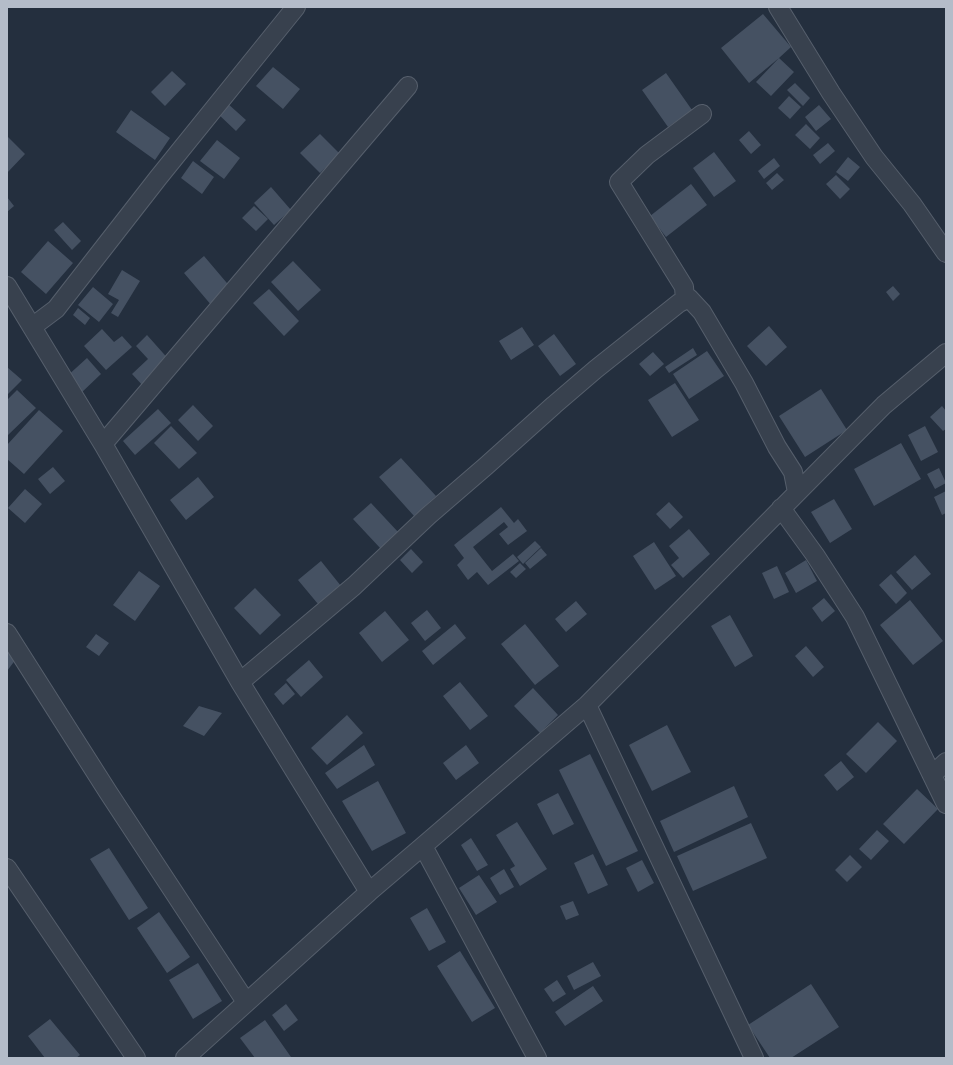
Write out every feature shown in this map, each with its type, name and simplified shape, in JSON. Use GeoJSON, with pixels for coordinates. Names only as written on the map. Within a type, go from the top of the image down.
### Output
{"type":"FeatureCollection","features":[{"type":"Feature","properties":{"kind":"street"},"geometry":{"type":"LineString","coordinates":[[32,327],[56,310],[158,178],[296,7]]}},
{"type":"Feature","properties":{"kind":"street"},"geometry":{"type":"LineString","coordinates":[[778,7],[831,94],[874,157],[912,204],[946,253]]}},
{"type":"Feature","properties":{"kind":"street"},"geometry":{"type":"LineString","coordinates":[[103,444],[408,86]]}},
{"type":"Feature","properties":{"kind":"street"},"geometry":{"type":"LineString","coordinates":[[685,300],[684,287],[619,182],[647,156],[702,114]]}},
{"type":"Feature","properties":{"kind":"street"},"geometry":{"type":"LineString","coordinates":[[7,286],[103,444],[240,682],[369,892]]}},
{"type":"Feature","properties":{"kind":"street"},"geometry":{"type":"LineString","coordinates":[[240,682],[354,586],[428,516],[560,400],[679,303],[690,298],[702,312],[744,383],[777,447],[793,472],[797,492]]}},
{"type":"Feature","properties":{"kind":"street"},"geometry":{"type":"LineString","coordinates":[[185,1058],[369,892],[587,705],[884,405],[946,353]]}},
{"type":"Feature","properties":{"kind":"street"},"geometry":{"type":"LineString","coordinates":[[781,508],[815,555],[855,617],[946,804]]}},
{"type":"Feature","properties":{"kind":"street"},"geometry":{"type":"LineString","coordinates":[[7,633],[108,792],[246,1002]]}},
{"type":"Feature","properties":{"kind":"street"},"geometry":{"type":"LineString","coordinates":[[587,705],[754,1058]]}},
{"type":"Feature","properties":{"kind":"street"},"geometry":{"type":"LineString","coordinates":[[932,775],[946,762]]}},
{"type":"Feature","properties":{"kind":"street"},"geometry":{"type":"LineString","coordinates":[[423,846],[537,1058]]}},
{"type":"Feature","properties":{"kind":"street"},"geometry":{"type":"LineString","coordinates":[[7,868],[136,1058]]}},
{"type":"Feature","properties":{"kind":"building"},"geometry":{"type":"Polygon","coordinates":[[[763,14],[791,47],[749,83],[721,48],[763,14]]]}},
{"type":"Feature","properties":{"kind":"building"},"geometry":{"type":"Polygon","coordinates":[[[779,58],[794,72],[771,96],[756,82],[779,58]]]}},
{"type":"Feature","properties":{"kind":"building"},"geometry":{"type":"Polygon","coordinates":[[[273,67],[300,89],[283,109],[256,86],[273,67]]]}},
{"type":"Feature","properties":{"kind":"building"},"geometry":{"type":"Polygon","coordinates":[[[172,71],[186,84],[165,106],[151,92],[172,71]]]}},
{"type":"Feature","properties":{"kind":"building"},"geometry":{"type":"Polygon","coordinates":[[[666,73],[692,110],[668,127],[642,90],[666,73]]]}},
{"type":"Feature","properties":{"kind":"building"},"geometry":{"type":"Polygon","coordinates":[[[795,83],[810,98],[803,106],[787,90],[795,83]]]}},
{"type":"Feature","properties":{"kind":"building"},"geometry":{"type":"Polygon","coordinates":[[[789,96],[801,107],[790,119],[778,108],[789,96]]]}},
{"type":"Feature","properties":{"kind":"building"},"geometry":{"type":"Polygon","coordinates":[[[227,103],[246,120],[236,131],[217,113],[227,103]]]}},
{"type":"Feature","properties":{"kind":"building"},"geometry":{"type":"Polygon","coordinates":[[[819,105],[831,119],[816,131],[805,117],[819,105]]]}},
{"type":"Feature","properties":{"kind":"building"},"geometry":{"type":"Polygon","coordinates":[[[131,110],[170,138],[155,160],[116,132],[131,110]]]}},
{"type":"Feature","properties":{"kind":"building"},"geometry":{"type":"Polygon","coordinates":[[[806,124],[820,138],[810,149],[795,135],[806,124]]]}},
{"type":"Feature","properties":{"kind":"building"},"geometry":{"type":"Polygon","coordinates":[[[749,131],[761,145],[751,154],[739,140],[749,131]]]}},
{"type":"Feature","properties":{"kind":"building"},"geometry":{"type":"Polygon","coordinates":[[[320,134],[340,154],[320,173],[300,153],[320,134]]]}},
{"type":"Feature","properties":{"kind":"building"},"geometry":{"type":"Polygon","coordinates":[[[7,136],[25,154],[7,173],[7,136]]]}},
{"type":"Feature","properties":{"kind":"building"},"geometry":{"type":"Polygon","coordinates":[[[217,140],[240,158],[224,179],[200,161],[217,140]]]}},
{"type":"Feature","properties":{"kind":"building"},"geometry":{"type":"Polygon","coordinates":[[[828,143],[835,151],[820,164],[813,155],[828,143]]]}},
{"type":"Feature","properties":{"kind":"building"},"geometry":{"type":"Polygon","coordinates":[[[714,152],[736,181],[714,197],[693,168],[714,152]]]}},
{"type":"Feature","properties":{"kind":"building"},"geometry":{"type":"Polygon","coordinates":[[[848,157],[860,167],[848,181],[836,172],[848,157]]]}},
{"type":"Feature","properties":{"kind":"building"},"geometry":{"type":"Polygon","coordinates":[[[774,158],[780,166],[764,179],[758,171],[774,158]]]}},
{"type":"Feature","properties":{"kind":"building"},"geometry":{"type":"Polygon","coordinates":[[[193,161],[214,177],[202,194],[181,178],[193,161]]]}},
{"type":"Feature","properties":{"kind":"building"},"geometry":{"type":"Polygon","coordinates":[[[777,173],[784,180],[772,190],[766,183],[777,173]]]}},
{"type":"Feature","properties":{"kind":"building"},"geometry":{"type":"Polygon","coordinates":[[[836,175],[850,189],[840,199],[826,184],[836,175]]]}},
{"type":"Feature","properties":{"kind":"building"},"geometry":{"type":"Polygon","coordinates":[[[691,184],[707,205],[666,237],[650,216],[691,184]]]}},
{"type":"Feature","properties":{"kind":"building"},"geometry":{"type":"Polygon","coordinates":[[[271,187],[291,210],[274,225],[254,203],[271,187]]]}},
{"type":"Feature","properties":{"kind":"building"},"geometry":{"type":"Polygon","coordinates":[[[7,197],[14,206],[7,212],[7,197]]]}},
{"type":"Feature","properties":{"kind":"building"},"geometry":{"type":"Polygon","coordinates":[[[254,206],[268,219],[256,231],[242,218],[254,206]]]}},
{"type":"Feature","properties":{"kind":"building"},"geometry":{"type":"Polygon","coordinates":[[[63,222],[81,241],[72,250],[54,230],[63,222]]]}},
{"type":"Feature","properties":{"kind":"building"},"geometry":{"type":"Polygon","coordinates":[[[48,241],[73,263],[46,294],[21,272],[48,241]]]}},
{"type":"Feature","properties":{"kind":"building"},"geometry":{"type":"Polygon","coordinates":[[[204,256],[232,289],[212,306],[184,273],[204,256]]]}},
{"type":"Feature","properties":{"kind":"building"},"geometry":{"type":"Polygon","coordinates":[[[293,261],[321,290],[298,311],[271,282],[293,261]]]}},
{"type":"Feature","properties":{"kind":"building"},"geometry":{"type":"Polygon","coordinates":[[[122,270],[140,281],[118,317],[111,313],[119,300],[108,294],[122,270]]]}},
{"type":"Feature","properties":{"kind":"building"},"geometry":{"type":"Polygon","coordinates":[[[893,286],[900,294],[893,301],[886,292],[893,286]]]}},
{"type":"Feature","properties":{"kind":"building"},"geometry":{"type":"Polygon","coordinates":[[[93,287],[113,304],[99,322],[78,305],[93,287]]]}},
{"type":"Feature","properties":{"kind":"building"},"geometry":{"type":"Polygon","coordinates":[[[269,289],[299,321],[284,336],[253,303],[269,289]]]}},
{"type":"Feature","properties":{"kind":"building"},"geometry":{"type":"Polygon","coordinates":[[[78,308],[90,318],[85,325],[73,315],[78,308]]]}},
{"type":"Feature","properties":{"kind":"building"},"geometry":{"type":"Polygon","coordinates":[[[769,326],[787,347],[766,366],[747,346],[769,326]]]}},
{"type":"Feature","properties":{"kind":"building"},"geometry":{"type":"Polygon","coordinates":[[[522,327],[534,345],[511,360],[499,341],[522,327]]]}},
{"type":"Feature","properties":{"kind":"building"},"geometry":{"type":"Polygon","coordinates":[[[102,329],[114,342],[122,336],[132,347],[106,370],[84,346],[102,329]]]}},
{"type":"Feature","properties":{"kind":"building"},"geometry":{"type":"Polygon","coordinates":[[[554,334],[576,364],[560,376],[538,346],[554,334]]]}},
{"type":"Feature","properties":{"kind":"building"},"geometry":{"type":"Polygon","coordinates":[[[147,335],[171,362],[144,387],[132,374],[148,359],[136,346],[147,335]]]}},
{"type":"Feature","properties":{"kind":"building"},"geometry":{"type":"Polygon","coordinates":[[[693,348],[697,355],[669,373],[665,367],[693,348]]]}},
{"type":"Feature","properties":{"kind":"building"},"geometry":{"type":"Polygon","coordinates":[[[707,351],[724,376],[689,399],[673,374],[707,351]]]}},
{"type":"Feature","properties":{"kind":"building"},"geometry":{"type":"Polygon","coordinates":[[[653,352],[664,364],[650,376],[639,364],[653,352]]]}},
{"type":"Feature","properties":{"kind":"building"},"geometry":{"type":"Polygon","coordinates":[[[87,358],[101,374],[80,394],[65,378],[87,358]]]}},
{"type":"Feature","properties":{"kind":"building"},"geometry":{"type":"Polygon","coordinates":[[[7,367],[22,380],[7,395],[7,367]]]}},
{"type":"Feature","properties":{"kind":"building"},"geometry":{"type":"Polygon","coordinates":[[[675,383],[699,420],[672,437],[648,400],[675,383]]]}},
{"type":"Feature","properties":{"kind":"building"},"geometry":{"type":"Polygon","coordinates":[[[821,389],[847,430],[805,457],[779,416],[821,389]]]}},
{"type":"Feature","properties":{"kind":"building"},"geometry":{"type":"Polygon","coordinates":[[[17,390],[36,408],[7,436],[7,400],[17,390]]]}},
{"type":"Feature","properties":{"kind":"building"},"geometry":{"type":"Polygon","coordinates":[[[193,405],[213,426],[198,441],[178,420],[193,405]]]}},
{"type":"Feature","properties":{"kind":"building"},"geometry":{"type":"Polygon","coordinates":[[[942,406],[946,411],[946,429],[943,431],[930,417],[942,406]]]}},
{"type":"Feature","properties":{"kind":"building"},"geometry":{"type":"Polygon","coordinates":[[[158,409],[171,423],[135,455],[123,441],[158,409]]]}},
{"type":"Feature","properties":{"kind":"building"},"geometry":{"type":"Polygon","coordinates":[[[39,410],[63,431],[24,474],[7,459],[7,445],[39,410]]]}},
{"type":"Feature","properties":{"kind":"building"},"geometry":{"type":"Polygon","coordinates":[[[171,426],[197,453],[179,469],[154,443],[171,426]]]}},
{"type":"Feature","properties":{"kind":"building"},"geometry":{"type":"Polygon","coordinates":[[[925,426],[938,452],[921,461],[908,435],[925,426]]]}},
{"type":"Feature","properties":{"kind":"building"},"geometry":{"type":"Polygon","coordinates":[[[901,443],[921,479],[874,506],[854,469],[901,443]]]}},
{"type":"Feature","properties":{"kind":"building"},"geometry":{"type":"Polygon","coordinates":[[[401,458],[436,496],[414,516],[379,477],[401,458]]]}},
{"type":"Feature","properties":{"kind":"building"},"geometry":{"type":"Polygon","coordinates":[[[53,467],[65,481],[50,494],[38,479],[53,467]]]}},
{"type":"Feature","properties":{"kind":"building"},"geometry":{"type":"Polygon","coordinates":[[[939,468],[946,483],[935,489],[927,474],[939,468]]]}},
{"type":"Feature","properties":{"kind":"building"},"geometry":{"type":"Polygon","coordinates":[[[198,477],[214,497],[186,520],[170,500],[198,477]]]}},
{"type":"Feature","properties":{"kind":"building"},"geometry":{"type":"Polygon","coordinates":[[[25,489],[42,504],[25,523],[8,508],[25,489]]]}},
{"type":"Feature","properties":{"kind":"building"},"geometry":{"type":"Polygon","coordinates":[[[946,491],[946,513],[942,515],[934,497],[946,491]]]}},
{"type":"Feature","properties":{"kind":"building"},"geometry":{"type":"Polygon","coordinates":[[[834,499],[852,529],[830,543],[811,512],[834,499]]]}},
{"type":"Feature","properties":{"kind":"building"},"geometry":{"type":"Polygon","coordinates":[[[669,502],[683,517],[670,529],[656,514],[669,502]]]}},
{"type":"Feature","properties":{"kind":"building"},"geometry":{"type":"Polygon","coordinates":[[[371,503],[399,533],[381,549],[353,519],[371,503]]]}},
{"type":"Feature","properties":{"kind":"building"},"geometry":{"type":"Polygon","coordinates":[[[501,507],[514,523],[518,519],[527,531],[508,545],[499,534],[508,527],[504,522],[473,547],[492,571],[513,554],[519,561],[488,585],[477,572],[468,580],[457,565],[464,558],[454,545],[501,507]]]}},
{"type":"Feature","properties":{"kind":"building"},"geometry":{"type":"Polygon","coordinates":[[[689,529],[710,554],[683,578],[671,565],[679,558],[669,546],[689,529]]]}},
{"type":"Feature","properties":{"kind":"building"},"geometry":{"type":"Polygon","coordinates":[[[535,541],[541,547],[523,564],[517,557],[535,541]]]}},
{"type":"Feature","properties":{"kind":"building"},"geometry":{"type":"Polygon","coordinates":[[[654,542],[676,576],[655,590],[633,556],[654,542]]]}},
{"type":"Feature","properties":{"kind":"building"},"geometry":{"type":"Polygon","coordinates":[[[541,548],[547,555],[530,569],[525,563],[541,548]]]}},
{"type":"Feature","properties":{"kind":"building"},"geometry":{"type":"Polygon","coordinates":[[[411,549],[423,562],[412,573],[400,560],[411,549]]]}},
{"type":"Feature","properties":{"kind":"building"},"geometry":{"type":"Polygon","coordinates":[[[915,555],[931,574],[912,590],[896,572],[915,555]]]}},
{"type":"Feature","properties":{"kind":"building"},"geometry":{"type":"Polygon","coordinates":[[[806,560],[817,581],[796,593],[785,573],[806,560]]]}},
{"type":"Feature","properties":{"kind":"building"},"geometry":{"type":"Polygon","coordinates":[[[321,561],[341,586],[318,604],[298,580],[321,561]]]}},
{"type":"Feature","properties":{"kind":"building"},"geometry":{"type":"Polygon","coordinates":[[[520,563],[526,569],[516,578],[510,572],[520,563]]]}},
{"type":"Feature","properties":{"kind":"building"},"geometry":{"type":"Polygon","coordinates":[[[777,566],[789,592],[774,599],[762,573],[777,566]]]}},
{"type":"Feature","properties":{"kind":"building"},"geometry":{"type":"Polygon","coordinates":[[[139,571],[160,586],[135,621],[113,605],[139,571]]]}},
{"type":"Feature","properties":{"kind":"building"},"geometry":{"type":"Polygon","coordinates":[[[891,574],[907,593],[896,604],[879,585],[891,574]]]}},
{"type":"Feature","properties":{"kind":"building"},"geometry":{"type":"Polygon","coordinates":[[[255,588],[281,615],[260,635],[234,608],[255,588]]]}},
{"type":"Feature","properties":{"kind":"building"},"geometry":{"type":"Polygon","coordinates":[[[824,598],[835,611],[822,622],[812,608],[824,598]]]}},
{"type":"Feature","properties":{"kind":"building"},"geometry":{"type":"Polygon","coordinates":[[[910,600],[943,641],[913,665],[880,625],[910,600]]]}},
{"type":"Feature","properties":{"kind":"building"},"geometry":{"type":"Polygon","coordinates":[[[576,601],[587,614],[566,632],[555,619],[576,601]]]}},
{"type":"Feature","properties":{"kind":"building"},"geometry":{"type":"Polygon","coordinates":[[[427,610],[441,628],[425,641],[411,623],[427,610]]]}},
{"type":"Feature","properties":{"kind":"building"},"geometry":{"type":"Polygon","coordinates":[[[385,611],[409,640],[382,662],[359,633],[385,611]]]}},
{"type":"Feature","properties":{"kind":"building"},"geometry":{"type":"Polygon","coordinates":[[[730,615],[753,656],[735,667],[711,626],[730,615]]]}},
{"type":"Feature","properties":{"kind":"building"},"geometry":{"type":"Polygon","coordinates":[[[455,624],[466,638],[433,665],[422,651],[455,624]]]}},
{"type":"Feature","properties":{"kind":"building"},"geometry":{"type":"Polygon","coordinates":[[[525,624],[559,666],[535,685],[501,644],[525,624]]]}},
{"type":"Feature","properties":{"kind":"building"},"geometry":{"type":"Polygon","coordinates":[[[96,634],[109,643],[99,656],[86,647],[96,634]]]}},
{"type":"Feature","properties":{"kind":"building"},"geometry":{"type":"Polygon","coordinates":[[[7,645],[16,659],[7,671],[7,645]]]}},
{"type":"Feature","properties":{"kind":"building"},"geometry":{"type":"Polygon","coordinates":[[[806,646],[824,667],[813,677],[795,656],[806,646]]]}},
{"type":"Feature","properties":{"kind":"building"},"geometry":{"type":"Polygon","coordinates":[[[309,660],[323,677],[301,697],[286,680],[309,660]]]}},
{"type":"Feature","properties":{"kind":"building"},"geometry":{"type":"Polygon","coordinates":[[[460,682],[488,716],[470,730],[443,696],[460,682]]]}},
{"type":"Feature","properties":{"kind":"building"},"geometry":{"type":"Polygon","coordinates":[[[286,683],[295,694],[283,705],[274,694],[286,683]]]}},
{"type":"Feature","properties":{"kind":"building"},"geometry":{"type":"Polygon","coordinates":[[[533,688],[558,715],[540,733],[514,706],[533,688]]]}},
{"type":"Feature","properties":{"kind":"building"},"geometry":{"type":"Polygon","coordinates":[[[199,706],[222,713],[204,736],[183,726],[199,706]]]}},
{"type":"Feature","properties":{"kind":"building"},"geometry":{"type":"Polygon","coordinates":[[[347,715],[363,733],[327,765],[311,748],[347,715]]]}},
{"type":"Feature","properties":{"kind":"building"},"geometry":{"type":"Polygon","coordinates":[[[878,722],[897,741],[866,773],[846,754],[878,722]]]}},
{"type":"Feature","properties":{"kind":"building"},"geometry":{"type":"Polygon","coordinates":[[[667,725],[691,772],[652,791],[629,745],[667,725]]]}},
{"type":"Feature","properties":{"kind":"building"},"geometry":{"type":"Polygon","coordinates":[[[364,745],[375,765],[337,789],[325,773],[364,745]]]}},
{"type":"Feature","properties":{"kind":"building"},"geometry":{"type":"Polygon","coordinates":[[[466,745],[479,763],[456,780],[443,763],[466,745]]]}},
{"type":"Feature","properties":{"kind":"building"},"geometry":{"type":"Polygon","coordinates":[[[590,754],[638,851],[606,866],[559,770],[590,754]]]}},
{"type":"Feature","properties":{"kind":"building"},"geometry":{"type":"Polygon","coordinates":[[[841,761],[854,777],[837,791],[824,775],[841,761]]]}},
{"type":"Feature","properties":{"kind":"building"},"geometry":{"type":"Polygon","coordinates":[[[378,781],[406,833],[372,851],[342,801],[378,781]]]}},
{"type":"Feature","properties":{"kind":"building"},"geometry":{"type":"Polygon","coordinates":[[[734,786],[748,817],[674,852],[660,821],[734,786]]]}},
{"type":"Feature","properties":{"kind":"building"},"geometry":{"type":"Polygon","coordinates":[[[917,789],[938,809],[904,844],[883,824],[917,789]]]}},
{"type":"Feature","properties":{"kind":"building"},"geometry":{"type":"Polygon","coordinates":[[[558,793],[574,824],[553,835],[537,804],[558,793]]]}},
{"type":"Feature","properties":{"kind":"building"},"geometry":{"type":"Polygon","coordinates":[[[517,822],[547,869],[520,886],[510,869],[515,866],[496,835],[517,822]]]}},
{"type":"Feature","properties":{"kind":"building"},"geometry":{"type":"Polygon","coordinates":[[[751,823],[767,858],[693,891],[677,856],[751,823]]]}},
{"type":"Feature","properties":{"kind":"building"},"geometry":{"type":"Polygon","coordinates":[[[877,830],[889,841],[871,860],[859,849],[877,830]]]}},
{"type":"Feature","properties":{"kind":"building"},"geometry":{"type":"Polygon","coordinates":[[[471,838],[488,865],[477,871],[461,845],[471,838]]]}},
{"type":"Feature","properties":{"kind":"building"},"geometry":{"type":"Polygon","coordinates":[[[109,848],[148,908],[129,920],[90,859],[109,848]]]}},
{"type":"Feature","properties":{"kind":"building"},"geometry":{"type":"Polygon","coordinates":[[[593,854],[608,885],[588,894],[574,863],[593,854]]]}},
{"type":"Feature","properties":{"kind":"building"},"geometry":{"type":"Polygon","coordinates":[[[850,855],[862,867],[847,882],[835,870],[850,855]]]}},
{"type":"Feature","properties":{"kind":"building"},"geometry":{"type":"Polygon","coordinates":[[[642,860],[654,883],[638,892],[626,868],[642,860]]]}},
{"type":"Feature","properties":{"kind":"building"},"geometry":{"type":"Polygon","coordinates":[[[504,869],[514,887],[500,895],[490,878],[504,869]]]}},
{"type":"Feature","properties":{"kind":"building"},"geometry":{"type":"Polygon","coordinates":[[[479,875],[497,902],[476,915],[459,888],[479,875]]]}},
{"type":"Feature","properties":{"kind":"building"},"geometry":{"type":"Polygon","coordinates":[[[573,901],[579,915],[566,920],[560,906],[573,901]]]}},
{"type":"Feature","properties":{"kind":"building"},"geometry":{"type":"Polygon","coordinates":[[[427,908],[446,942],[429,951],[410,918],[427,908]]]}},
{"type":"Feature","properties":{"kind":"building"},"geometry":{"type":"Polygon","coordinates":[[[159,912],[190,957],[167,973],[137,928],[159,912]]]}},
{"type":"Feature","properties":{"kind":"building"},"geometry":{"type":"Polygon","coordinates":[[[460,951],[495,1008],[472,1022],[437,966],[460,951]]]}},
{"type":"Feature","properties":{"kind":"building"},"geometry":{"type":"Polygon","coordinates":[[[593,962],[601,976],[574,990],[567,976],[593,962]]]}},
{"type":"Feature","properties":{"kind":"building"},"geometry":{"type":"Polygon","coordinates":[[[198,963],[222,1001],[193,1019],[169,980],[198,963]]]}},
{"type":"Feature","properties":{"kind":"building"},"geometry":{"type":"Polygon","coordinates":[[[557,980],[566,994],[553,1002],[544,989],[557,980]]]}},
{"type":"Feature","properties":{"kind":"building"},"geometry":{"type":"Polygon","coordinates":[[[811,984],[839,1027],[791,1058],[770,1058],[748,1025],[811,984]]]}},
{"type":"Feature","properties":{"kind":"building"},"geometry":{"type":"Polygon","coordinates":[[[593,986],[603,1001],[565,1026],[555,1012],[593,986]]]}},
{"type":"Feature","properties":{"kind":"building"},"geometry":{"type":"Polygon","coordinates":[[[286,1004],[298,1020],[284,1031],[272,1015],[286,1004]]]}},
{"type":"Feature","properties":{"kind":"building"},"geometry":{"type":"Polygon","coordinates":[[[50,1019],[80,1055],[76,1058],[45,1058],[28,1036],[50,1019]]]}},
{"type":"Feature","properties":{"kind":"building"},"geometry":{"type":"Polygon","coordinates":[[[265,1020],[291,1057],[255,1058],[240,1038],[265,1020]]]}}]}
